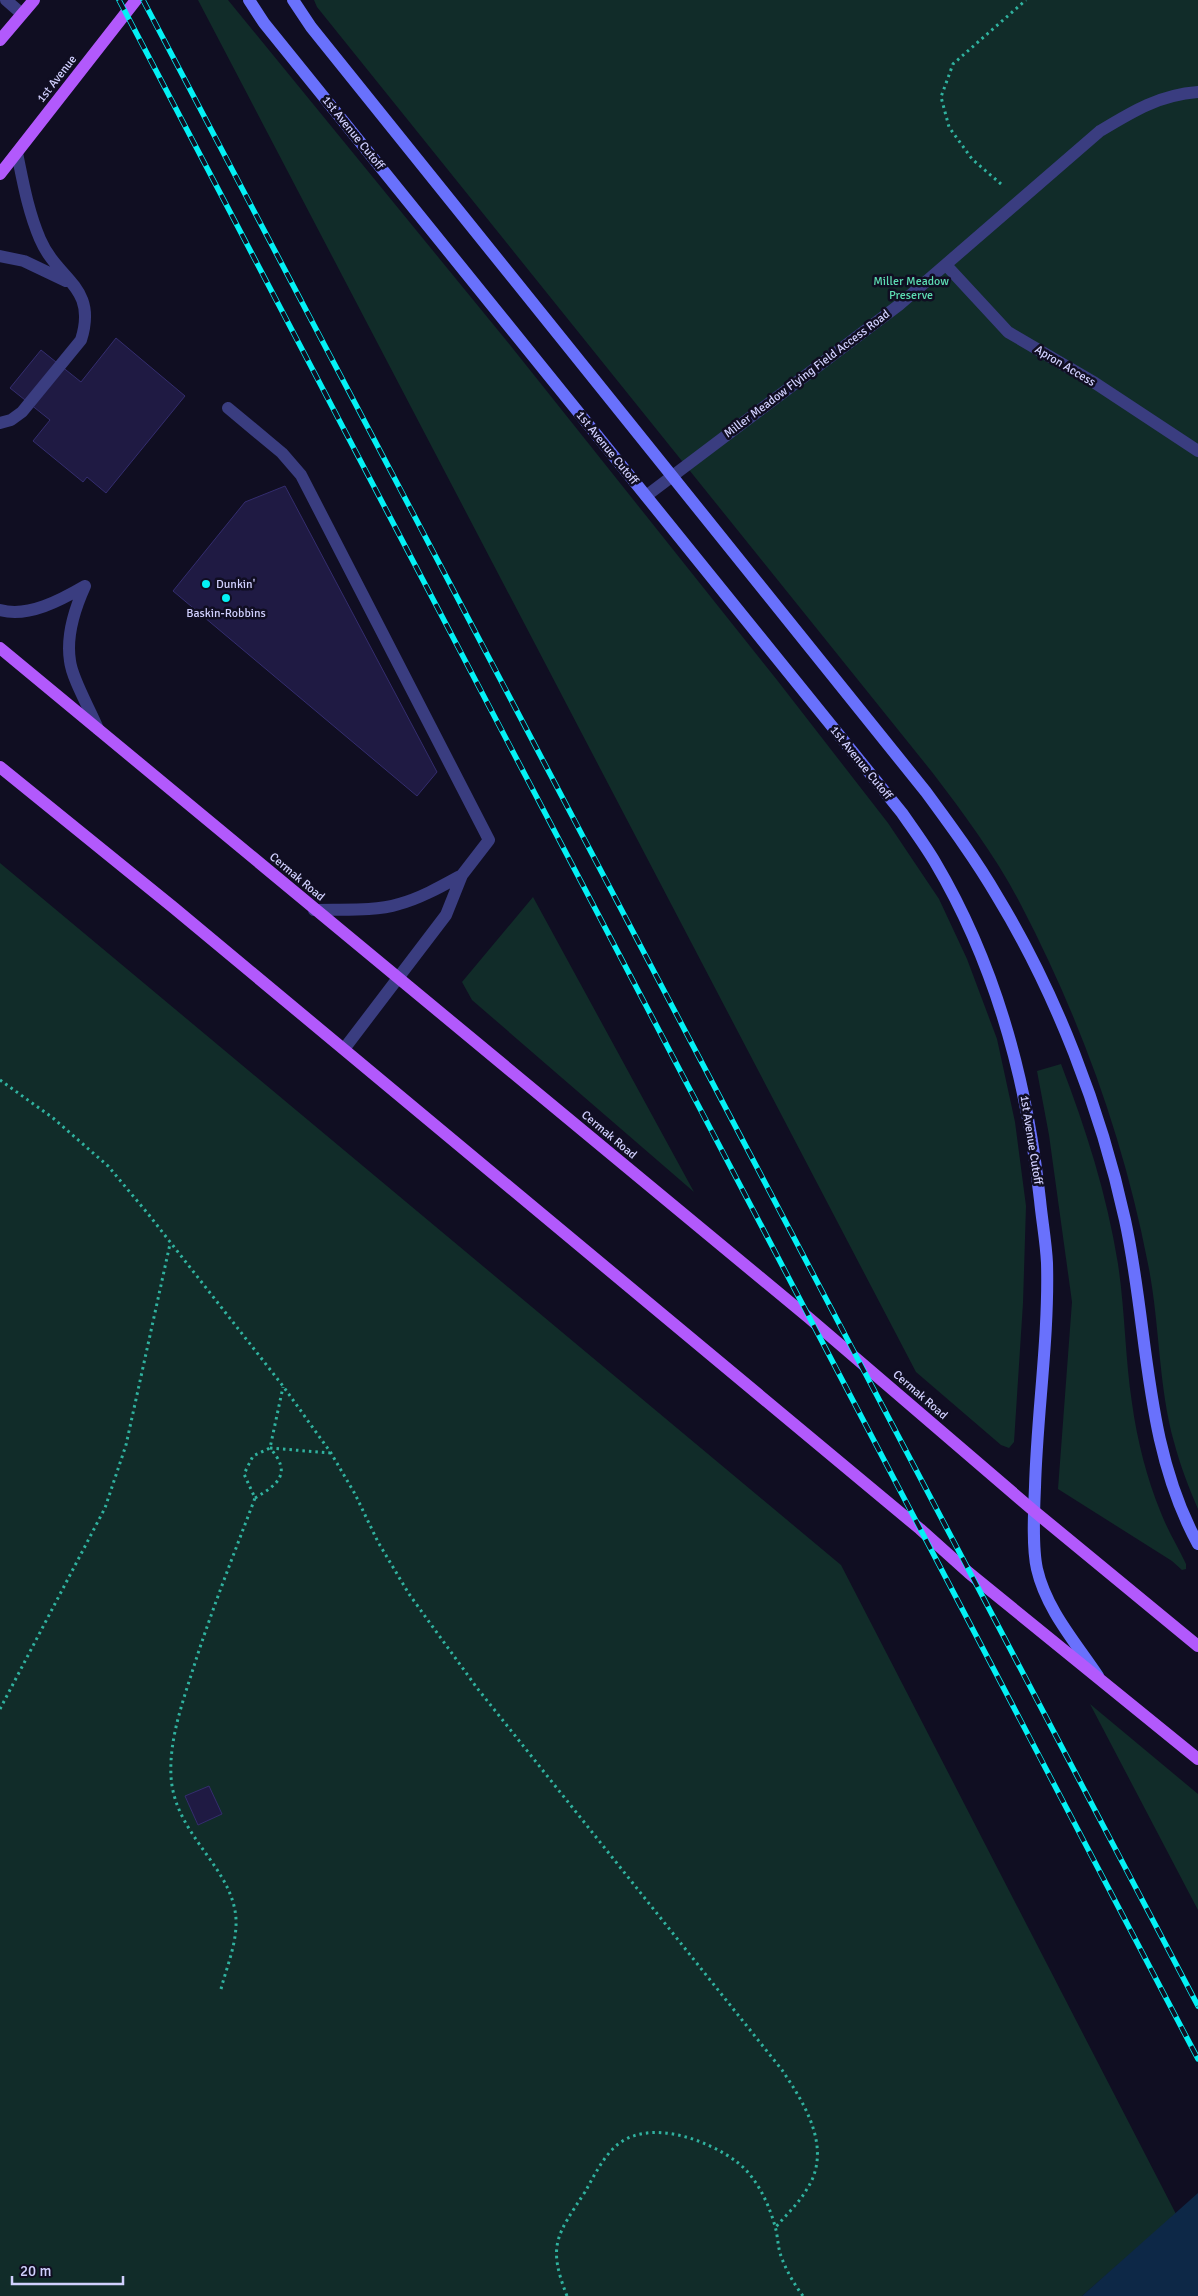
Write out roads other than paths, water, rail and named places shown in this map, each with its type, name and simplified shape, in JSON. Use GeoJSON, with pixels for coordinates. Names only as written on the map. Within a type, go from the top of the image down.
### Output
{"type":"FeatureCollection","features":[{"type":"Feature","properties":{"kind":"main road"},"geometry":{"type":"LineString","coordinates":[[0,40],[34,0]]}},
{"type":"Feature","properties":{"kind":"main road","name":"1st Avenue"},"geometry":{"type":"LineString","coordinates":[[0,174],[136,0]]}},
{"type":"Feature","properties":{"kind":"main road","name":"1st Avenue Cutoff"},"geometry":{"type":"LineString","coordinates":[[249,0],[264,23],[902,813],[934,861],[963,914],[993,983],[1009,1032],[1024,1096],[1037,1172],[1047,1263],[1046,1317],[1034,1511],[1037,1569],[1054,1611],[1101,1680]]}},
{"type":"Feature","properties":{"kind":"main road"},"geometry":{"type":"LineString","coordinates":[[294,0],[311,27],[926,792],[998,896],[1032,960],[1084,1079],[1114,1175],[1135,1268],[1154,1418],[1169,1479],[1198,1544]]}},
{"type":"Feature","properties":{"kind":"main road","name":"Cermak Road"},"geometry":{"type":"LineString","coordinates":[[0,648],[314,910],[809,1318],[1034,1511],[1198,1646]]}},
{"type":"Feature","properties":{"kind":"main road"},"geometry":{"type":"LineString","coordinates":[[0,767],[344,1050],[912,1522],[970,1573],[1198,1759]]}},
{"type":"Feature","properties":{"kind":"lane"},"geometry":{"type":"LineString","coordinates":[[6,0],[22,14]]}},
{"type":"Feature","properties":{"kind":"lane","name":"Miller Meadow Flying Field Access Road"},"geometry":{"type":"LineString","coordinates":[[646,496],[891,310],[946,265],[1100,131],[1134,110],[1174,94],[1198,92]]}},
{"type":"Feature","properties":{"kind":"lane"},"geometry":{"type":"LineString","coordinates":[[0,423],[11,420],[22,412],[81,340],[86,308],[75,286],[48,255],[41,242],[29,212],[17,153]]}},
{"type":"Feature","properties":{"kind":"lane"},"geometry":{"type":"LineString","coordinates":[[0,256],[38,267],[75,286]]}},
{"type":"Feature","properties":{"kind":"lane","name":"Apron Access"},"geometry":{"type":"LineString","coordinates":[[946,265],[1008,332],[1095,383],[1198,451]]}},
{"type":"Feature","properties":{"kind":"lane"},"geometry":{"type":"LineString","coordinates":[[228,408],[282,453],[301,475],[489,840],[462,875],[446,915],[344,1050]]}},
{"type":"Feature","properties":{"kind":"lane"},"geometry":{"type":"LineString","coordinates":[[0,610],[8,612],[24,611],[49,605],[85,586],[78,601],[72,626],[70,662],[98,729]]}},
{"type":"Feature","properties":{"kind":"lane"},"geometry":{"type":"LineString","coordinates":[[314,910],[397,905],[423,896],[462,875]]}},
{"type":"Feature","properties":{"kind":"water"},"geometry":{"type":"Polygon","coordinates":[[[1198,2193],[1198,2296],[1082,2296],[1198,2193]]]}},
{"type":"Feature","properties":{"kind":"railway"},"geometry":{"type":"LineString","coordinates":[[119,0],[1198,2059]]}},
{"type":"Feature","properties":{"kind":"railway"},"geometry":{"type":"LineString","coordinates":[[143,0],[1198,2006]]}},
{"type":"Feature","properties":{"kind":"place","name":"Dunkin'"},"geometry":{"type":"Point","coordinates":[206,584]}},
{"type":"Feature","properties":{"kind":"place","name":"Baskin-Robbins"},"geometry":{"type":"Point","coordinates":[226,598]}},
{"type":"Feature","properties":{"kind":"park label","name":"Miller Meadow Preserve"},"geometry":{"type":"Point","coordinates":[911,288]}}]}
